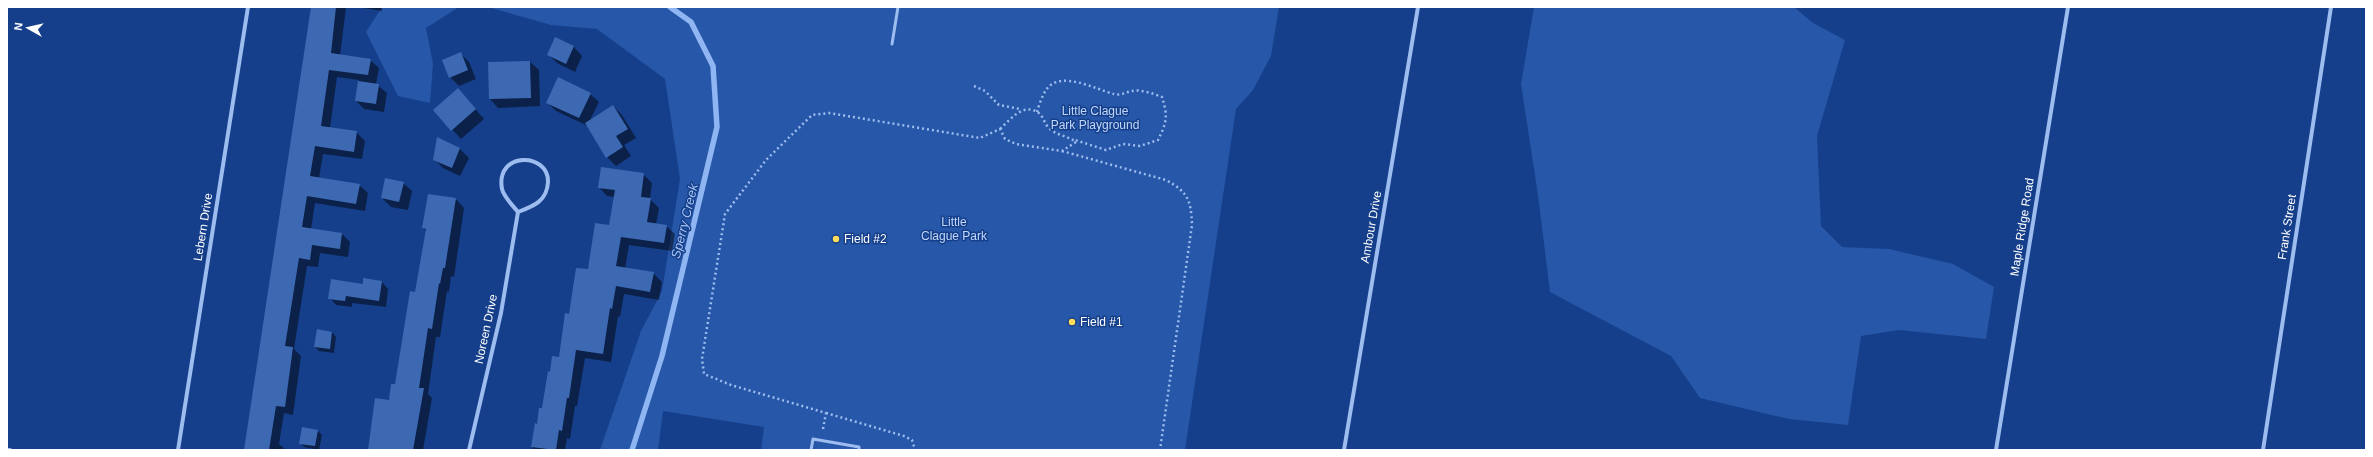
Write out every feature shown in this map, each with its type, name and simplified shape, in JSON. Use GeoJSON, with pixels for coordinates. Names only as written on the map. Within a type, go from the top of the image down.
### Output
{"type":"FeatureCollection","features":[{"type":"Feature","properties":{"kind":"street","name":"Lebern Drive"},"geometry":{"type":"LineString","coordinates":[[178,450],[248,7]]}},
{"type":"Feature","properties":{"kind":"street","name":"Ambour Drive"},"geometry":{"type":"LineString","coordinates":[[1344,450],[1418,7]]}},
{"type":"Feature","properties":{"kind":"street","name":"Maple Ridge Road"},"geometry":{"type":"LineString","coordinates":[[1996,450],[2068,7]]}},
{"type":"Feature","properties":{"kind":"street","name":"Frank Street"},"geometry":{"type":"LineString","coordinates":[[2263,450],[2331,7]]}},
{"type":"Feature","properties":{"kind":"street"},"geometry":{"type":"LineString","coordinates":[[522,159],[533,160],[543,168],[548,178],[547,192],[540,202],[518,212],[502,190],[502,173],[510,164],[522,159]]}},
{"type":"Feature","properties":{"kind":"street","name":"Noreen Drive"},"geometry":{"type":"LineString","coordinates":[[469,450],[501,313],[518,212]]}},
{"type":"Feature","properties":{"kind":"lane"},"geometry":{"type":"LineString","coordinates":[[892,44],[898,7]]}},
{"type":"Feature","properties":{"kind":"lane"},"geometry":{"type":"LineString","coordinates":[[811,450],[813,439],[859,447],[859,450]]}},
{"type":"Feature","properties":{"kind":"path"},"geometry":{"type":"LineString","coordinates":[[915,450],[912,440],[904,436],[730,385],[704,374],[702,359],[725,214],[766,160],[812,115],[829,113],[980,138],[1000,129],[1020,111],[1032,109],[1037,112],[1054,131],[1092,147],[1106,150],[1123,144],[1140,146],[1158,140],[1166,123],[1166,109],[1162,97],[1133,91],[1119,95],[1090,88],[1079,82],[1062,81],[1052,83],[1046,90],[1037,112]]}},
{"type":"Feature","properties":{"kind":"path"},"geometry":{"type":"LineString","coordinates":[[974,86],[985,91],[999,105],[1025,110]]}},
{"type":"Feature","properties":{"kind":"path"},"geometry":{"type":"LineString","coordinates":[[1000,129],[1005,139],[1016,144],[1062,151],[1166,180],[1179,187],[1187,196],[1192,207],[1192,225],[1160,450]]}},
{"type":"Feature","properties":{"kind":"path"},"geometry":{"type":"LineString","coordinates":[[1062,151],[1076,142],[1072,139]]}},
{"type":"Feature","properties":{"kind":"path"},"geometry":{"type":"LineString","coordinates":[[823,430],[826,413]]}},
{"type":"Feature","properties":{"kind":"green space"},"geometry":{"type":"Polygon","coordinates":[[[382,7],[459,7],[426,28],[433,64],[430,103],[398,96],[366,32],[382,7]]]}},
{"type":"Feature","properties":{"kind":"green space","name":"Little Clague Park"},"geometry":{"type":"Polygon","coordinates":[[[488,7],[1279,7],[1271,56],[1253,90],[1236,109],[1185,450],[761,450],[764,427],[663,411],[658,450],[600,450],[641,331],[662,291],[680,179],[665,79],[597,29],[551,25],[488,7]]]}},
{"type":"Feature","properties":{"kind":"green space"},"geometry":{"type":"Polygon","coordinates":[[[1534,7],[1794,7],[1813,23],[1845,40],[1817,136],[1821,226],[1842,247],[1889,249],[1953,264],[1994,287],[1986,339],[1899,330],[1861,336],[1848,425],[1789,419],[1700,398],[1671,356],[1550,292],[1538,195],[1521,84],[1534,7]]]}},
{"type":"Feature","properties":{"kind":"building"},"geometry":{"type":"Polygon","coordinates":[[[311,7],[336,7],[331,53],[371,59],[368,75],[329,70],[321,126],[357,131],[354,152],[315,146],[310,176],[360,184],[356,204],[307,196],[302,227],[342,233],[340,249],[312,245],[310,260],[299,258],[285,346],[293,347],[285,407],[276,406],[269,450],[244,450],[311,7]]]}},
{"type":"Feature","properties":{"kind":"building"},"geometry":{"type":"Polygon","coordinates":[[[555,37],[574,46],[566,64],[547,55],[555,37]]]}},
{"type":"Feature","properties":{"kind":"building"},"geometry":{"type":"Polygon","coordinates":[[[461,52],[468,70],[449,78],[442,60],[461,52]]]}},
{"type":"Feature","properties":{"kind":"building"},"geometry":{"type":"Polygon","coordinates":[[[530,61],[531,98],[489,99],[488,62],[530,61]]]}},
{"type":"Feature","properties":{"kind":"building"},"geometry":{"type":"Polygon","coordinates":[[[558,77],[591,93],[579,118],[546,103],[558,77]]]}},
{"type":"Feature","properties":{"kind":"building"},"geometry":{"type":"Polygon","coordinates":[[[358,81],[379,84],[376,104],[355,101],[358,81]]]}},
{"type":"Feature","properties":{"kind":"building"},"geometry":{"type":"Polygon","coordinates":[[[458,88],[476,109],[451,131],[433,110],[458,88]]]}},
{"type":"Feature","properties":{"kind":"building"},"geometry":{"type":"Polygon","coordinates":[[[613,105],[628,129],[616,136],[623,147],[606,158],[585,123],[613,105]]]}},
{"type":"Feature","properties":{"kind":"building"},"geometry":{"type":"Polygon","coordinates":[[[437,137],[460,148],[452,168],[433,160],[437,137]]]}},
{"type":"Feature","properties":{"kind":"building"},"geometry":{"type":"Polygon","coordinates":[[[601,167],[644,173],[641,197],[651,198],[647,222],[667,225],[664,243],[621,237],[616,266],[654,272],[650,292],[616,286],[612,309],[610,308],[603,354],[576,350],[569,398],[567,398],[562,431],[559,430],[556,450],[531,447],[535,423],[537,424],[539,408],[542,408],[552,356],[559,357],[565,313],[569,314],[576,268],[588,269],[595,223],[609,225],[615,190],[598,188],[601,167]]]}},
{"type":"Feature","properties":{"kind":"building"},"geometry":{"type":"Polygon","coordinates":[[[385,178],[404,182],[399,202],[381,198],[385,178]]]}},
{"type":"Feature","properties":{"kind":"building"},"geometry":{"type":"Polygon","coordinates":[[[428,194],[456,198],[445,268],[443,268],[440,284],[439,283],[432,329],[428,328],[419,388],[424,388],[413,450],[368,450],[375,398],[389,400],[391,384],[395,384],[410,291],[415,292],[426,229],[422,228],[428,194]]]}},
{"type":"Feature","properties":{"kind":"building"},"geometry":{"type":"Polygon","coordinates":[[[363,278],[382,281],[379,301],[346,296],[345,301],[328,299],[331,279],[363,284],[363,278]]]}},
{"type":"Feature","properties":{"kind":"building"},"geometry":{"type":"Polygon","coordinates":[[[317,329],[332,332],[330,349],[314,347],[317,329]]]}},
{"type":"Feature","properties":{"kind":"building"},"geometry":{"type":"Polygon","coordinates":[[[302,427],[318,430],[315,446],[299,444],[302,427]]]}},
{"type":"Feature","properties":{"kind":"waterway","name":"Sperry Creek"},"geometry":{"type":"LineString","coordinates":[[632,450],[662,356],[717,127],[713,66],[691,22],[670,7]]}},
{"type":"Feature","properties":{"kind":"place","name":"Field #2"},"geometry":{"type":"Point","coordinates":[836,239]}},
{"type":"Feature","properties":{"kind":"place","name":"Field #1"},"geometry":{"type":"Point","coordinates":[1072,322]}},
{"type":"Feature","properties":{"kind":"park label","name":"Little Clague Park Playground"},"geometry":{"type":"Point","coordinates":[1095,118]}}]}
